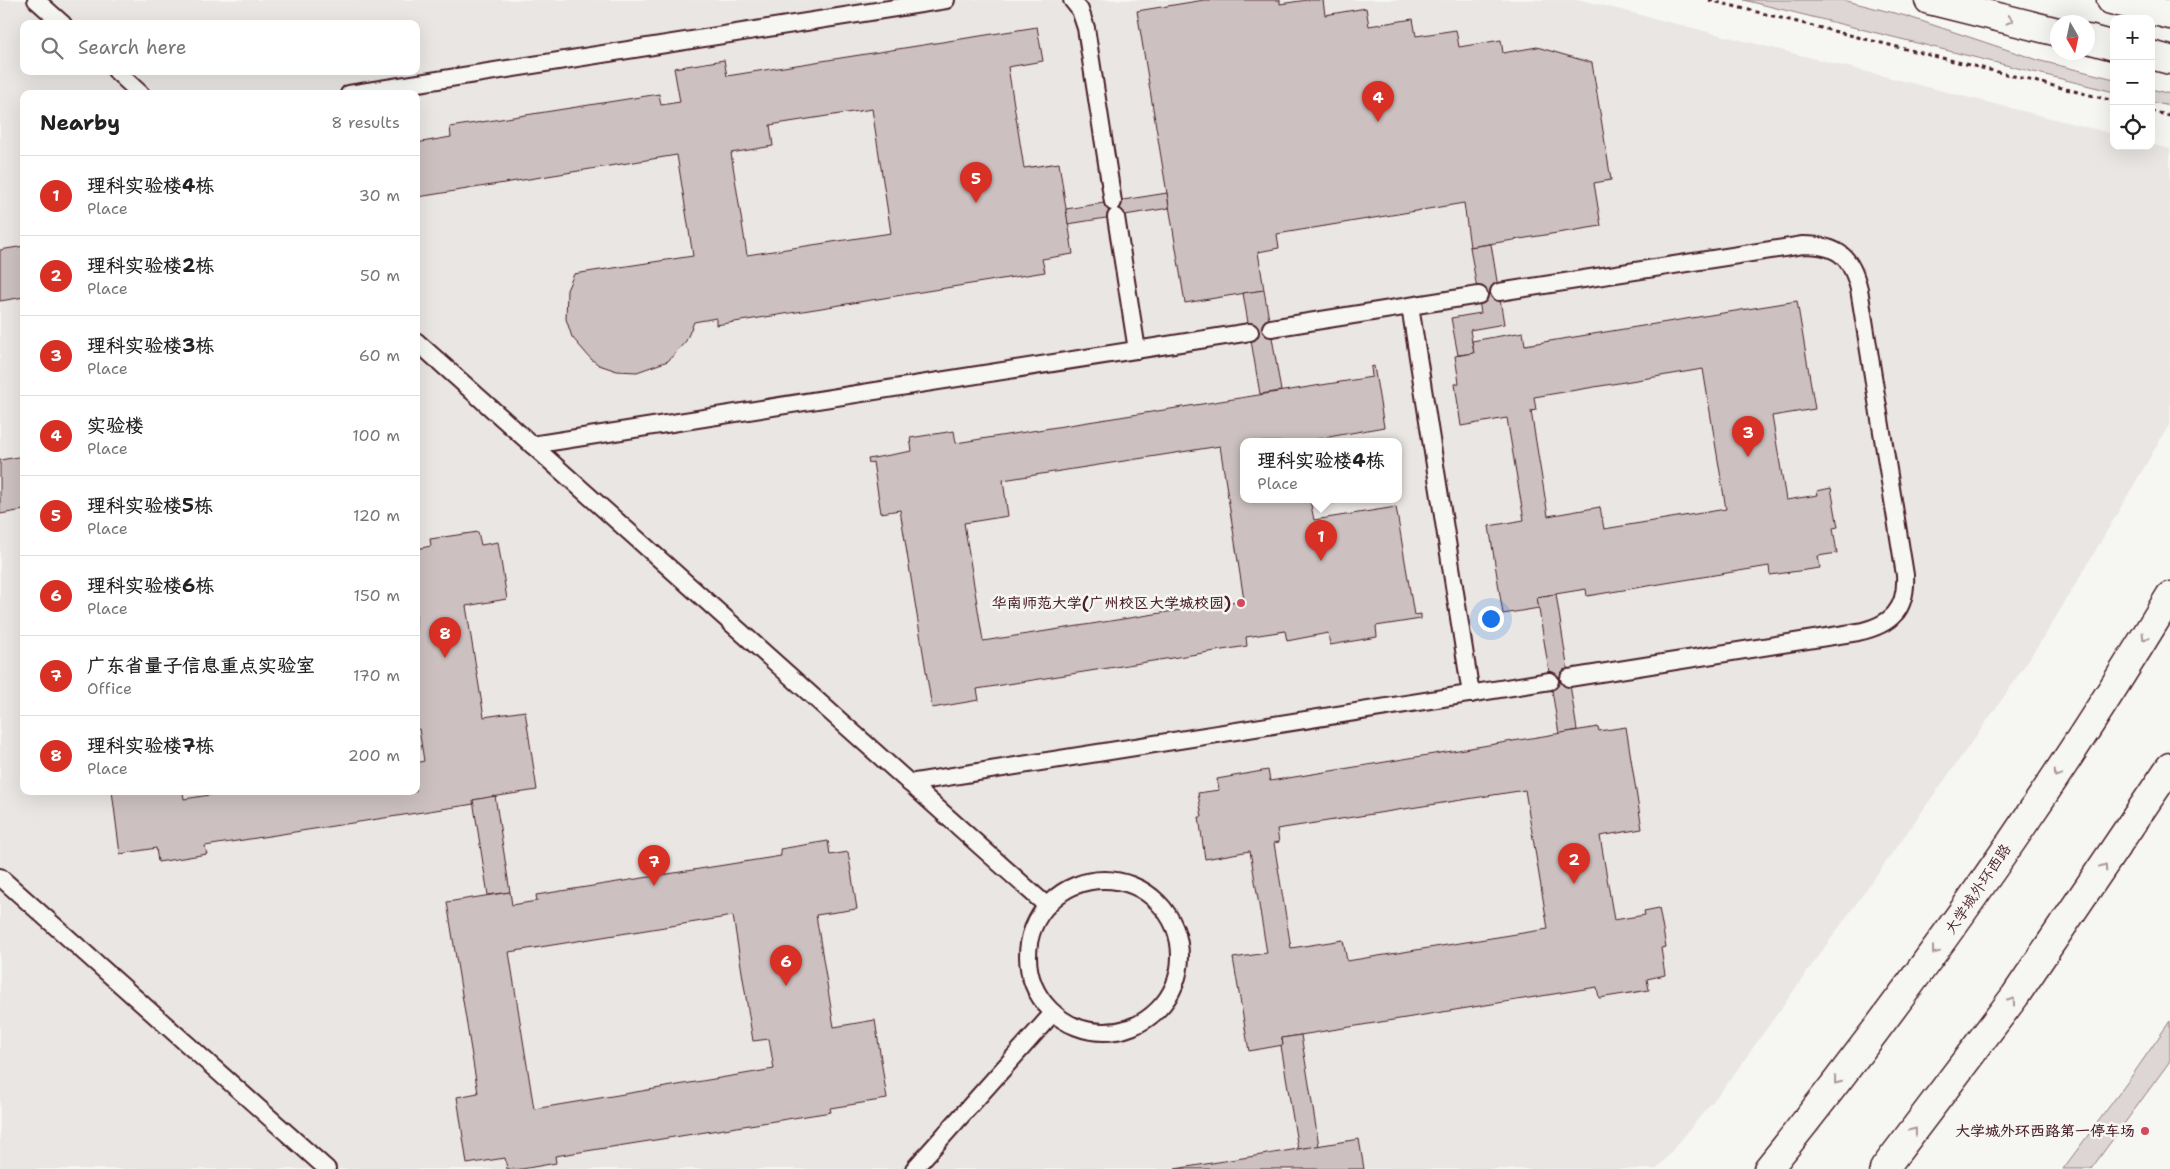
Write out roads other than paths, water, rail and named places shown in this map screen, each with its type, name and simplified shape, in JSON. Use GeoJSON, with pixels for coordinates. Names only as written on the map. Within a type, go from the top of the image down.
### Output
{"type":"FeatureCollection","features":[{"type":"Feature","properties":{"kind":"main road"},"geometry":{"type":"LineString","coordinates":[[1929,0],[2050,30]]}},
{"type":"Feature","properties":{"kind":"main road"},"geometry":{"type":"LineString","coordinates":[[2111,0],[2170,15]]}},
{"type":"Feature","properties":{"kind":"main road"},"geometry":{"type":"LineString","coordinates":[[2095,42],[2110,45]]}},
{"type":"Feature","properties":{"kind":"main road"},"geometry":{"type":"LineString","coordinates":[[2155,56],[2170,60]]}},
{"type":"Feature","properties":{"kind":"main road","name":"大学城外环西路"},"geometry":{"type":"LineString","coordinates":[[1768,1169],[1864,1048],[1941,944],[2058,773],[2170,596]]}},
{"type":"Feature","properties":{"kind":"main road"},"geometry":{"type":"LineString","coordinates":[[1884,1169],[2015,996],[2170,767]]}},
{"type":"Feature","properties":{"kind":"lane"},"geometry":{"type":"LineString","coordinates":[[36,0],[58,20]]}},
{"type":"Feature","properties":{"kind":"lane"},"geometry":{"type":"LineString","coordinates":[[374,90],[946,0]]}},
{"type":"Feature","properties":{"kind":"lane"},"geometry":{"type":"LineString","coordinates":[[1072,0],[1080,10],[1085,23],[1137,350]]}},
{"type":"Feature","properties":{"kind":"lane"},"geometry":{"type":"LineString","coordinates":[[120,75],[137,90]]}},
{"type":"Feature","properties":{"kind":"lane"},"geometry":{"type":"LineString","coordinates":[[1499,292],[1803,245],[1818,245],[1838,251],[1852,267],[1859,289],[1905,575],[1904,597],[1894,617],[1874,628],[1858,632],[1569,678]]}},
{"type":"Feature","properties":{"kind":"lane"},"geometry":{"type":"LineString","coordinates":[[1271,328],[1479,296]]}},
{"type":"Feature","properties":{"kind":"lane"},"geometry":{"type":"LineString","coordinates":[[1410,306],[1471,694]]}},
{"type":"Feature","properties":{"kind":"lane"},"geometry":{"type":"LineString","coordinates":[[532,445],[1250,332]]}},
{"type":"Feature","properties":{"kind":"lane"},"geometry":{"type":"LineString","coordinates":[[420,345],[1046,906]]}},
{"type":"Feature","properties":{"kind":"lane"},"geometry":{"type":"LineString","coordinates":[[909,783],[1550,681]]}},
{"type":"Feature","properties":{"kind":"lane"},"geometry":{"type":"LineString","coordinates":[[0,877],[327,1169]]}},
{"type":"Feature","properties":{"kind":"lane"},"geometry":{"type":"LineString","coordinates":[[1103,879],[1124,882],[1143,890],[1160,904],[1175,927],[1179,940],[1181,962],[1177,982],[1166,1001],[1152,1016],[1133,1027],[1113,1032],[1091,1032],[1071,1025],[1053,1013],[1040,998],[1031,980],[1027,961],[1029,941],[1035,922],[1046,906],[1062,892],[1082,883],[1103,879]]}},
{"type":"Feature","properties":{"kind":"lane"},"geometry":{"type":"LineString","coordinates":[[914,1169],[1053,1013]]}},
{"type":"Feature","properties":{"kind":"place","name":"实验楼"},"geometry":{"type":"Point","coordinates":[1378,122]}},
{"type":"Feature","properties":{"kind":"place","name":"理科实验楼5栋"},"geometry":{"type":"Point","coordinates":[976,203]}},
{"type":"Feature","properties":{"kind":"place","name":"理科实验楼3栋"},"geometry":{"type":"Point","coordinates":[1748,457]}},
{"type":"Feature","properties":{"kind":"place","name":"理科实验楼4栋"},"geometry":{"type":"Point","coordinates":[1321,561]}},
{"type":"Feature","properties":{"kind":"place","name":"华南师范大学(广州校区大学城校园)"},"geometry":{"type":"Point","coordinates":[1241,603]}},
{"type":"Feature","properties":{"kind":"place","name":"理科实验楼7栋"},"geometry":{"type":"Point","coordinates":[445,658]}},
{"type":"Feature","properties":{"kind":"place","name":"理科实验楼2栋"},"geometry":{"type":"Point","coordinates":[1574,884]}},
{"type":"Feature","properties":{"kind":"place","name":"广东省量子信息重点实验室"},"geometry":{"type":"Point","coordinates":[654,886]}},
{"type":"Feature","properties":{"kind":"place","name":"理科实验楼6栋"},"geometry":{"type":"Point","coordinates":[786,986]}},
{"type":"Feature","properties":{"kind":"place","name":"大学城外环西路第一停车场"},"geometry":{"type":"Point","coordinates":[2145,1131]}}]}
